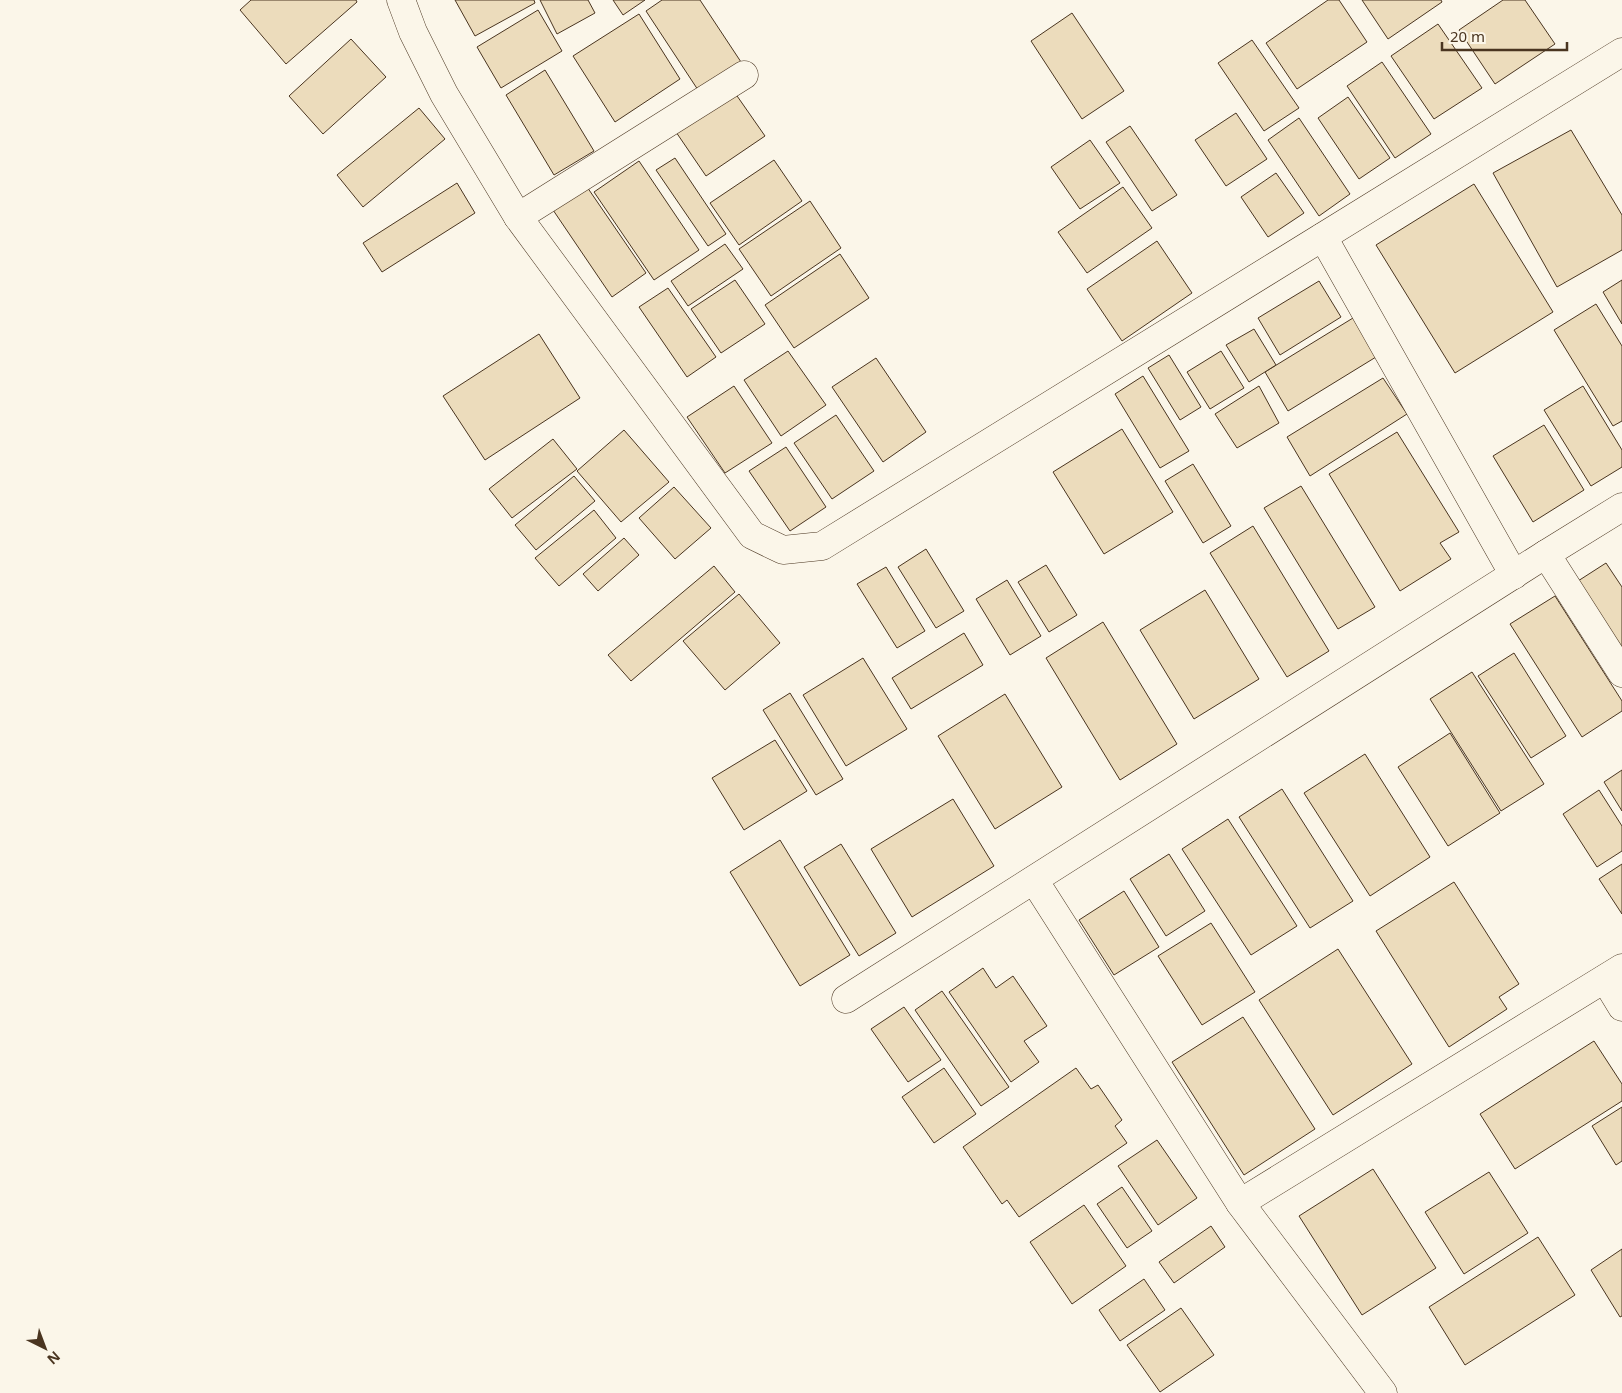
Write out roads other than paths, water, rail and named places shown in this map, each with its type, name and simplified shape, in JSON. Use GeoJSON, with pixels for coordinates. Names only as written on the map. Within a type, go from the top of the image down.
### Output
{"type":"FeatureCollection","features":[{"type":"Feature","properties":{"kind":"street"},"geometry":{"type":"LineString","coordinates":[[401,0],[413,32],[444,94],[518,217],[752,535],[783,550],[822,546],[1622,52]]}},
{"type":"Feature","properties":{"kind":"street"},"geometry":{"type":"LineString","coordinates":[[518,217],[744,76]]}},
{"type":"Feature","properties":{"kind":"street"},"geometry":{"type":"LineString","coordinates":[[1323,237],[1514,575]]}},
{"type":"Feature","properties":{"kind":"street"},"geometry":{"type":"LineString","coordinates":[[846,999],[1622,507]]}},
{"type":"Feature","properties":{"kind":"street"},"geometry":{"type":"LineString","coordinates":[[1546,554],[1622,673]]}},
{"type":"Feature","properties":{"kind":"street"},"geometry":{"type":"LineString","coordinates":[[1034,880],[1240,1203],[1383,1393]]}},
{"type":"Feature","properties":{"kind":"street"},"geometry":{"type":"LineString","coordinates":[[1240,1203],[1613,973],[1622,1007]]}}]}
